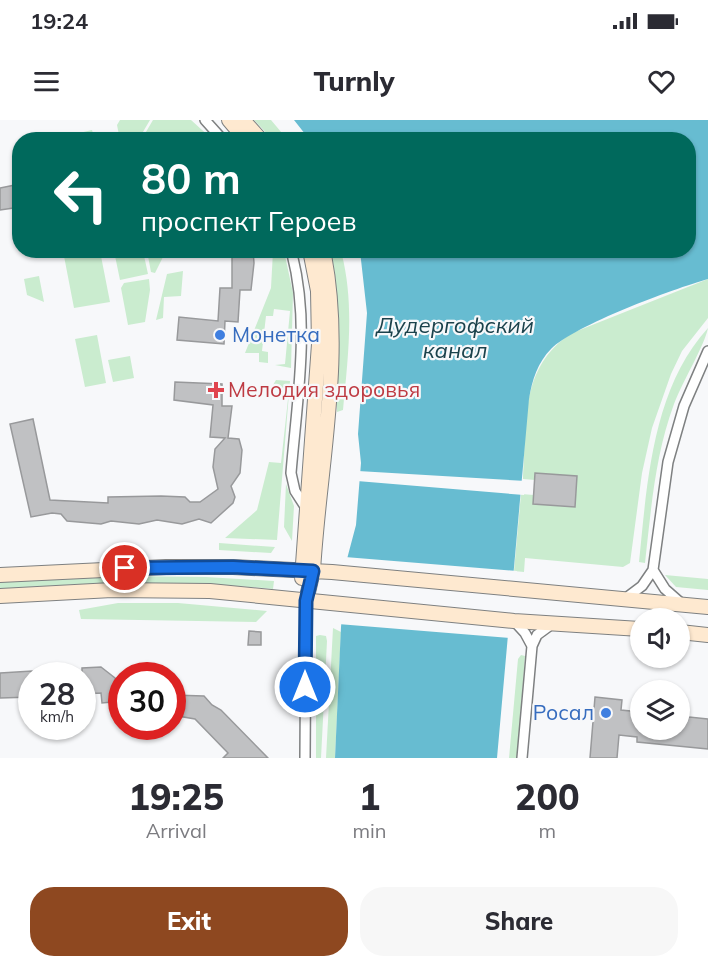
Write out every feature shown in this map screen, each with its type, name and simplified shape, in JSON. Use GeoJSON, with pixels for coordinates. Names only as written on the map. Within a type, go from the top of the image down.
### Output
{"type":"FeatureCollection","features":[{"type":"Feature","properties":{"kind":"street"},"geometry":{"type":"LineString","coordinates":[[205,120],[216,132]]}},
{"type":"Feature","properties":{"kind":"street"},"geometry":{"type":"LineString","coordinates":[[229,120],[239,132]]}},
{"type":"Feature","properties":{"kind":"street"},"geometry":{"type":"LineString","coordinates":[[243,120],[254,132]]}},
{"type":"Feature","properties":{"kind":"street"},"geometry":{"type":"LineString","coordinates":[[293,258],[301,295],[302,327],[291,473],[295,491],[306,508]]}},
{"type":"Feature","properties":{"kind":"street"},"geometry":{"type":"LineString","coordinates":[[305,758],[306,508],[319,344],[318,291],[312,258]]}},
{"type":"Feature","properties":{"kind":"street"},"geometry":{"type":"LineString","coordinates":[[307,571],[331,345],[330,291],[324,258]]}},
{"type":"Feature","properties":{"kind":"street"},"geometry":{"type":"LineString","coordinates":[[626,598],[642,586],[652,570],[668,462],[687,398],[708,351]]}},
{"type":"Feature","properties":{"kind":"street"},"geometry":{"type":"LineString","coordinates":[[0,575],[166,567],[332,572],[708,607]]}},
{"type":"Feature","properties":{"kind":"street"},"geometry":{"type":"LineString","coordinates":[[652,570],[665,589],[683,604]]}},
{"type":"Feature","properties":{"kind":"street"},"geometry":{"type":"LineString","coordinates":[[0,596],[90,591],[177,590],[514,621],[630,628]]}},
{"type":"Feature","properties":{"kind":"street"},"geometry":{"type":"LineString","coordinates":[[514,621],[525,633],[532,646]]}},
{"type":"Feature","properties":{"kind":"street"},"geometry":{"type":"LineString","coordinates":[[522,758],[532,646],[537,635],[552,624]]}},
{"type":"Feature","properties":{"kind":"street"},"geometry":{"type":"LineString","coordinates":[[690,633],[708,635]]}},
{"type":"Feature","properties":{"kind":"street"},"geometry":{"type":"LineString","coordinates":[[690,635],[708,644]]}},
{"type":"Feature","properties":{"kind":"green space"},"geometry":{"type":"Polygon","coordinates":[[[120,120],[150,120],[143,132],[118,132],[117,125],[120,120]]]}},
{"type":"Feature","properties":{"kind":"green space"},"geometry":{"type":"Polygon","coordinates":[[[153,120],[191,120],[204,132],[146,132],[153,120]]]}},
{"type":"Feature","properties":{"kind":"green space"},"geometry":{"type":"Polygon","coordinates":[[[254,120],[271,120],[281,132],[265,132],[254,120]]]}},
{"type":"Feature","properties":{"kind":"green space"},"geometry":{"type":"Polygon","coordinates":[[[64,258],[101,258],[110,302],[74,308],[64,258]]]}},
{"type":"Feature","properties":{"kind":"green space"},"geometry":{"type":"Polygon","coordinates":[[[115,258],[145,258],[148,274],[120,280],[115,258]]]}},
{"type":"Feature","properties":{"kind":"green space"},"geometry":{"type":"Polygon","coordinates":[[[148,258],[162,258],[155,273],[151,272],[148,258]]]}},
{"type":"Feature","properties":{"kind":"green space"},"geometry":{"type":"Polygon","coordinates":[[[273,258],[286,258],[293,293],[291,368],[275,365],[285,364],[290,311],[274,309],[273,316],[266,316],[262,351],[268,352],[268,363],[259,362],[259,353],[245,353],[271,288],[273,258]]]}},
{"type":"Feature","properties":{"kind":"green space"},"geometry":{"type":"Polygon","coordinates":[[[332,258],[342,258],[348,291],[348,350],[343,410],[337,412],[337,311],[332,258]]]}},
{"type":"Feature","properties":{"kind":"green space"},"geometry":{"type":"Polygon","coordinates":[[[183,271],[181,296],[164,297],[163,318],[156,320],[167,274],[183,271]]]}},
{"type":"Feature","properties":{"kind":"green space"},"geometry":{"type":"Polygon","coordinates":[[[39,276],[44,302],[27,295],[24,279],[39,276]]]}},
{"type":"Feature","properties":{"kind":"green space"},"geometry":{"type":"Polygon","coordinates":[[[149,279],[150,290],[145,322],[128,325],[121,288],[124,283],[149,279]]]}},
{"type":"Feature","properties":{"kind":"green space"},"geometry":{"type":"Polygon","coordinates":[[[708,279],[708,318],[682,351],[671,374],[652,428],[642,473],[630,563],[623,567],[525,558],[524,572],[514,571],[521,494],[534,495],[534,504],[575,507],[577,476],[536,473],[535,480],[523,479],[529,398],[534,379],[543,362],[555,347],[572,333],[708,279]]]}},
{"type":"Feature","properties":{"kind":"green space"},"geometry":{"type":"Polygon","coordinates":[[[708,328],[678,395],[662,443],[645,563],[639,562],[650,470],[664,409],[675,379],[689,352],[708,328]]]}},
{"type":"Feature","properties":{"kind":"green space"},"geometry":{"type":"Polygon","coordinates":[[[97,335],[106,383],[85,387],[75,339],[97,335]]]}},
{"type":"Feature","properties":{"kind":"green space"},"geometry":{"type":"Polygon","coordinates":[[[130,356],[134,378],[113,382],[108,360],[130,356]]]}},
{"type":"Feature","properties":{"kind":"green space"},"geometry":{"type":"Polygon","coordinates":[[[276,380],[290,381],[277,540],[225,538],[257,510],[269,462],[281,463],[289,390],[273,385],[276,380]]]}},
{"type":"Feature","properties":{"kind":"green space"},"geometry":{"type":"Polygon","coordinates":[[[286,484],[294,506],[292,541],[284,527],[286,484]]]}},
{"type":"Feature","properties":{"kind":"green space"},"geometry":{"type":"Polygon","coordinates":[[[219,543],[275,547],[271,553],[219,550],[219,543]]]}},
{"type":"Feature","properties":{"kind":"green space"},"geometry":{"type":"Polygon","coordinates":[[[665,575],[708,579],[708,590],[676,587],[665,575]]]}},
{"type":"Feature","properties":{"kind":"green space"},"geometry":{"type":"Polygon","coordinates":[[[121,576],[274,581],[273,589],[205,584],[136,583],[0,589],[0,582],[121,576]]]}},
{"type":"Feature","properties":{"kind":"green space"},"geometry":{"type":"Polygon","coordinates":[[[118,603],[178,603],[267,611],[256,622],[81,619],[79,610],[118,603]]]}},
{"type":"Feature","properties":{"kind":"green space"},"geometry":{"type":"Polygon","coordinates":[[[333,628],[341,632],[335,758],[326,758],[333,628]]]}},
{"type":"Feature","properties":{"kind":"green space"},"geometry":{"type":"Polygon","coordinates":[[[316,636],[326,636],[327,641],[321,758],[316,758],[316,636]]]}},
{"type":"Feature","properties":{"kind":"green space"},"geometry":{"type":"Polygon","coordinates":[[[521,655],[525,656],[517,758],[509,758],[518,659],[521,655]]]}},
{"type":"Feature","properties":{"kind":"water","name":"Дудергофский канал"},"geometry":{"type":"Polygon","coordinates":[[[294,120],[708,120],[708,279],[649,299],[581,329],[551,349],[542,360],[534,378],[529,399],[497,758],[335,758],[341,627],[347,559],[356,525],[361,463],[358,434],[367,313],[361,258],[696,258],[696,132],[303,132],[294,120]]]}},
{"type":"Feature","properties":{"kind":"pier"},"geometry":{"type":"Polygon","coordinates":[[[358,471],[526,481],[524,495],[357,481],[358,471]]]}},
{"type":"Feature","properties":{"kind":"pier"},"geometry":{"type":"Polygon","coordinates":[[[345,557],[517,571],[511,638],[338,624],[345,557]]]}},
{"type":"Feature","properties":{"kind":"building"},"geometry":{"type":"Polygon","coordinates":[[[12,186],[12,208],[0,210],[0,188],[12,186]]]}},
{"type":"Feature","properties":{"kind":"building"},"geometry":{"type":"Polygon","coordinates":[[[232,258],[254,258],[251,290],[240,290],[238,322],[225,321],[224,344],[177,340],[179,317],[218,321],[220,288],[232,288],[232,258]]]}},
{"type":"Feature","properties":{"kind":"building"},"geometry":{"type":"Polygon","coordinates":[[[175,382],[222,384],[222,406],[232,406],[228,438],[239,439],[242,450],[240,473],[231,486],[235,497],[233,503],[211,523],[199,519],[182,524],[157,520],[139,524],[111,521],[101,524],[67,521],[61,514],[52,513],[31,517],[10,424],[33,419],[50,500],[108,503],[108,497],[161,496],[185,497],[190,502],[200,502],[218,489],[213,467],[215,449],[225,438],[210,437],[213,405],[174,400],[175,382]]]}},
{"type":"Feature","properties":{"kind":"building"},"geometry":{"type":"Polygon","coordinates":[[[535,473],[577,476],[575,507],[533,504],[535,473]]]}},
{"type":"Feature","properties":{"kind":"building"},"geometry":{"type":"Polygon","coordinates":[[[249,631],[261,632],[261,645],[248,645],[249,631]]]}},
{"type":"Feature","properties":{"kind":"building"},"geometry":{"type":"Polygon","coordinates":[[[96,667],[101,667],[108,672],[108,702],[102,703],[101,693],[96,693],[96,667]]]}},
{"type":"Feature","properties":{"kind":"building"},"geometry":{"type":"Polygon","coordinates":[[[18,672],[18,697],[0,698],[0,673],[18,672]]]}},
{"type":"Feature","properties":{"kind":"building"},"geometry":{"type":"Polygon","coordinates":[[[186,695],[204,696],[268,758],[223,758],[228,753],[195,719],[186,717],[186,695]]]}},
{"type":"Feature","properties":{"kind":"building"},"geometry":{"type":"Polygon","coordinates":[[[595,697],[622,700],[621,710],[630,711],[630,736],[619,735],[617,758],[590,758],[595,697]]]}},
{"type":"Feature","properties":{"kind":"building"},"geometry":{"type":"Polygon","coordinates":[[[690,717],[708,719],[708,749],[637,742],[637,740],[690,740],[690,717]]]}},
{"type":"Feature","properties":{"kind":"place","name":"Монетка"},"geometry":{"type":"Point","coordinates":[220,335]}},
{"type":"Feature","properties":{"kind":"place","name":"Мелодия здоровья"},"geometry":{"type":"Point","coordinates":[216,390]}},
{"type":"Feature","properties":{"kind":"place","name":"Росал"},"geometry":{"type":"Point","coordinates":[606,713]}},
{"type":"Feature","properties":{"kind":"route"},"geometry":{"type":"LineString","coordinates":[[125,568],[233,567],[313,571],[306,601],[305,687]]}}]}
